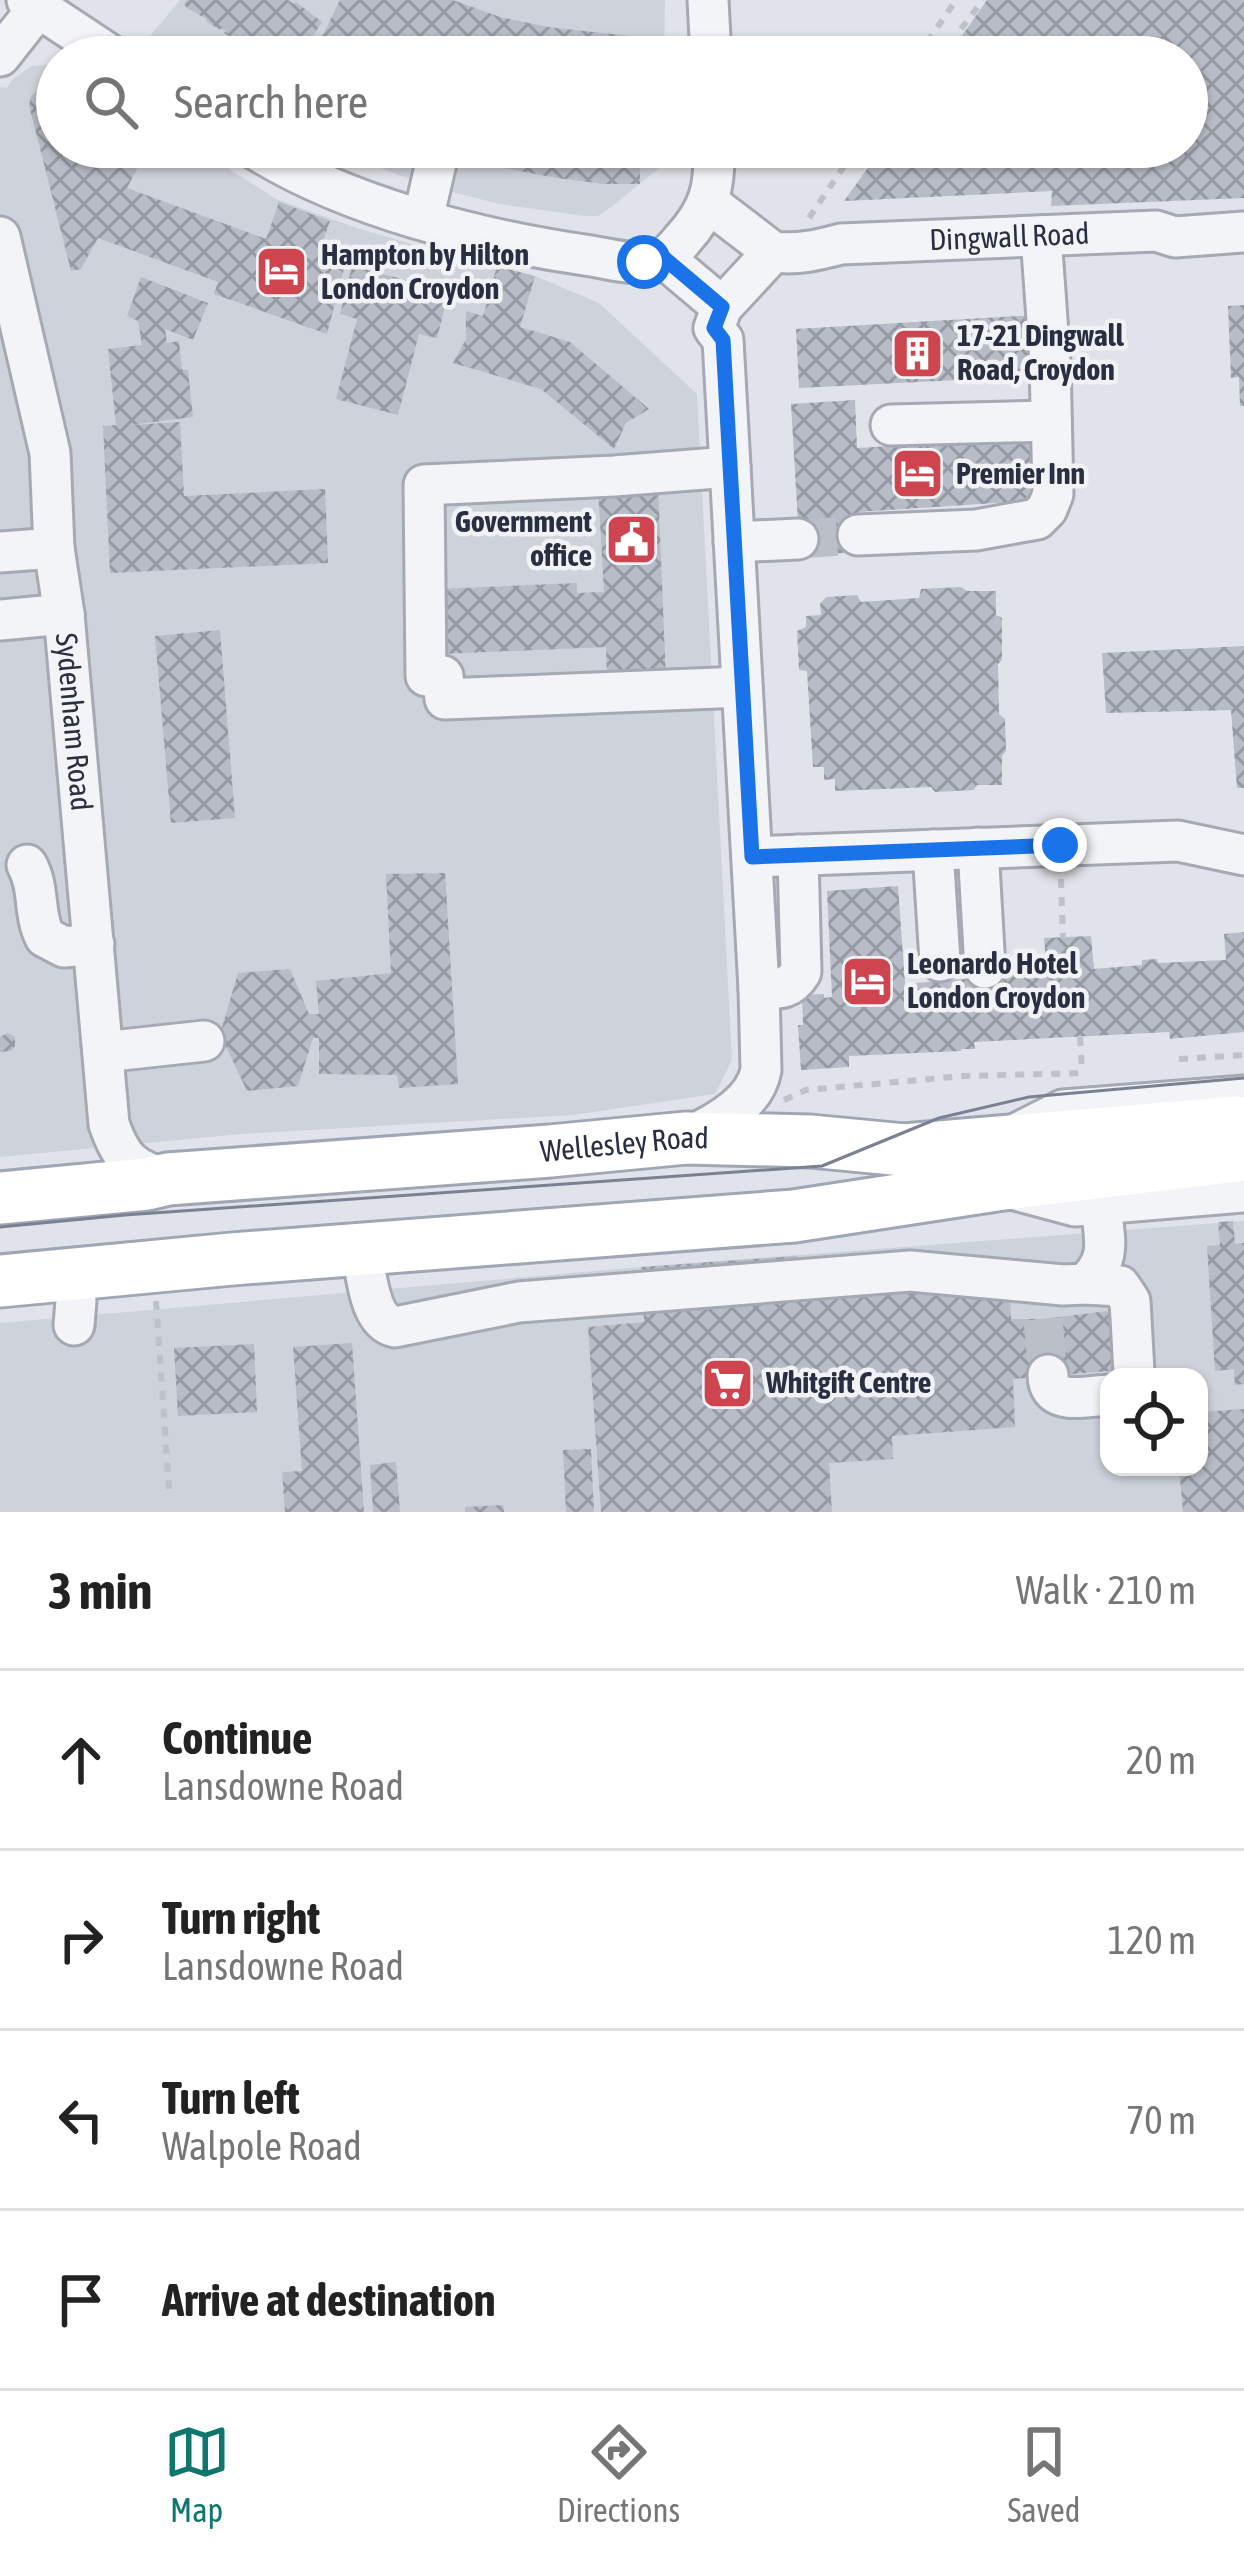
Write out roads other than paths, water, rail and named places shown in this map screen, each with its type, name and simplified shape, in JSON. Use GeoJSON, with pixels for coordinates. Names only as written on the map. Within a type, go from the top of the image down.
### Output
{"type":"FeatureCollection","features":[{"type":"Feature","properties":{"kind":"main road"},"geometry":{"type":"LineString","coordinates":[[1000,1162],[1244,1122]]}},
{"type":"Feature","properties":{"kind":"main road","name":"Wellesley Road"},"geometry":{"type":"LineString","coordinates":[[0,1198],[168,1179],[686,1138],[810,1141],[1000,1162]]}},
{"type":"Feature","properties":{"kind":"main road"},"geometry":{"type":"LineString","coordinates":[[1000,1162],[1244,1155]]}},
{"type":"Feature","properties":{"kind":"main road","name":"Wellesley Road"},"geometry":{"type":"LineString","coordinates":[[0,1281],[780,1218],[1000,1162]]}},
{"type":"Feature","properties":{"kind":"street"},"geometry":{"type":"LineString","coordinates":[[708,0],[710,36]]}},
{"type":"Feature","properties":{"kind":"street"},"geometry":{"type":"LineString","coordinates":[[0,56],[33,4],[81,36]]}},
{"type":"Feature","properties":{"kind":"street"},"geometry":{"type":"LineString","coordinates":[[292,168],[423,220],[580,255],[644,262],[688,230],[707,168]]}},
{"type":"Feature","properties":{"kind":"street"},"geometry":{"type":"LineString","coordinates":[[423,220],[435,168]]}},
{"type":"Feature","properties":{"kind":"street"},"geometry":{"type":"LineString","coordinates":[[688,230],[761,267]]}},
{"type":"Feature","properties":{"kind":"street"},"geometry":{"type":"LineString","coordinates":[[688,230],[761,267]]}},
{"type":"Feature","properties":{"kind":"street","name":"Dingwall Road"},"geometry":{"type":"LineString","coordinates":[[761,267],[841,244],[1156,231],[1175,237],[1244,232]]}},
{"type":"Feature","properties":{"kind":"street"},"geometry":{"type":"LineString","coordinates":[[858,535],[976,530],[1037,519],[1047,509],[1053,494],[1041,236]]}},
{"type":"Feature","properties":{"kind":"street","name":"Sydenham Road"},"geometry":{"type":"LineString","coordinates":[[0,237],[50,453],[54,548],[30,617],[94,944],[109,1124],[118,1147],[134,1167],[168,1179]]}},
{"type":"Feature","properties":{"kind":"street"},"geometry":{"type":"LineString","coordinates":[[686,1138],[738,1107],[760,1080],[723,340],[714,328],[761,267]]}},
{"type":"Feature","properties":{"kind":"street"},"geometry":{"type":"LineString","coordinates":[[892,425],[1051,421]]}},
{"type":"Feature","properties":{"kind":"street"},"geometry":{"type":"LineString","coordinates":[[730,467],[424,484],[426,676],[443,676],[445,699],[742,687]]}},
{"type":"Feature","properties":{"kind":"street"},"geometry":{"type":"LineString","coordinates":[[734,542],[798,538]]}},
{"type":"Feature","properties":{"kind":"street"},"geometry":{"type":"LineString","coordinates":[[0,552],[54,548]]}},
{"type":"Feature","properties":{"kind":"street"},"geometry":{"type":"LineString","coordinates":[[752,857],[1178,841],[1244,855]]}},
{"type":"Feature","properties":{"kind":"street"},"geometry":{"type":"LineString","coordinates":[[978,848],[985,968]]}},
{"type":"Feature","properties":{"kind":"street"},"geometry":{"type":"LineString","coordinates":[[933,850],[940,961]]}},
{"type":"Feature","properties":{"kind":"street"},"geometry":{"type":"LineString","coordinates":[[759,989],[785,988],[802,972],[798,855]]}},
{"type":"Feature","properties":{"kind":"street"},"geometry":{"type":"LineString","coordinates":[[27,865],[44,937],[64,947],[94,944]]}},
{"type":"Feature","properties":{"kind":"street"},"geometry":{"type":"LineString","coordinates":[[103,1052],[204,1041]]}},
{"type":"Feature","properties":{"kind":"street","name":"Wellesley Road"},"geometry":{"type":"LineString","coordinates":[[1244,1096],[1063,1110],[1000,1162],[1075,1206],[1244,1192]]}},
{"type":"Feature","properties":{"kind":"street"},"geometry":{"type":"LineString","coordinates":[[1064,1296],[1100,1270],[1105,1254],[1101,1205]]}},
{"type":"Feature","properties":{"kind":"street"},"geometry":{"type":"LineString","coordinates":[[361,1249],[378,1317],[395,1327],[519,1302],[910,1271],[1064,1296],[1120,1286],[1130,1301],[1134,1368]]}},
{"type":"Feature","properties":{"kind":"street"},"geometry":{"type":"LineString","coordinates":[[74,1275],[74,1325]]}},
{"type":"Feature","properties":{"kind":"street"},"geometry":{"type":"LineString","coordinates":[[1048,1376],[1054,1394],[1100,1395]]}},
{"type":"Feature","properties":{"kind":"tunnel"},"geometry":{"type":"LineString","coordinates":[[798,539],[858,535]]}},
{"type":"Feature","properties":{"kind":"tunnel"},"geometry":{"type":"LineString","coordinates":[[1043,1319],[1048,1375]]}},
{"type":"Feature","properties":{"kind":"tram line"},"geometry":{"type":"LineString","coordinates":[[0,1227],[822,1166],[939,1118],[1029,1097],[1244,1078]]}},
{"type":"Feature","properties":{"kind":"place","name":"Hampton by Hilton London Croydon"},"geometry":{"type":"Point","coordinates":[282,272]}},
{"type":"Feature","properties":{"kind":"place","name":"17-21 Dingwall Road, Croydon"},"geometry":{"type":"Point","coordinates":[918,353]}},
{"type":"Feature","properties":{"kind":"place","name":"Premier Inn"},"geometry":{"type":"Point","coordinates":[917,474]}},
{"type":"Feature","properties":{"kind":"place","name":"Government office"},"geometry":{"type":"Point","coordinates":[631,539]}},
{"type":"Feature","properties":{"kind":"place","name":"Leonardo Hotel London Croydon"},"geometry":{"type":"Point","coordinates":[868,981]}},
{"type":"Feature","properties":{"kind":"place","name":"Whitgift Centre"},"geometry":{"type":"Point","coordinates":[727,1383]}}]}
